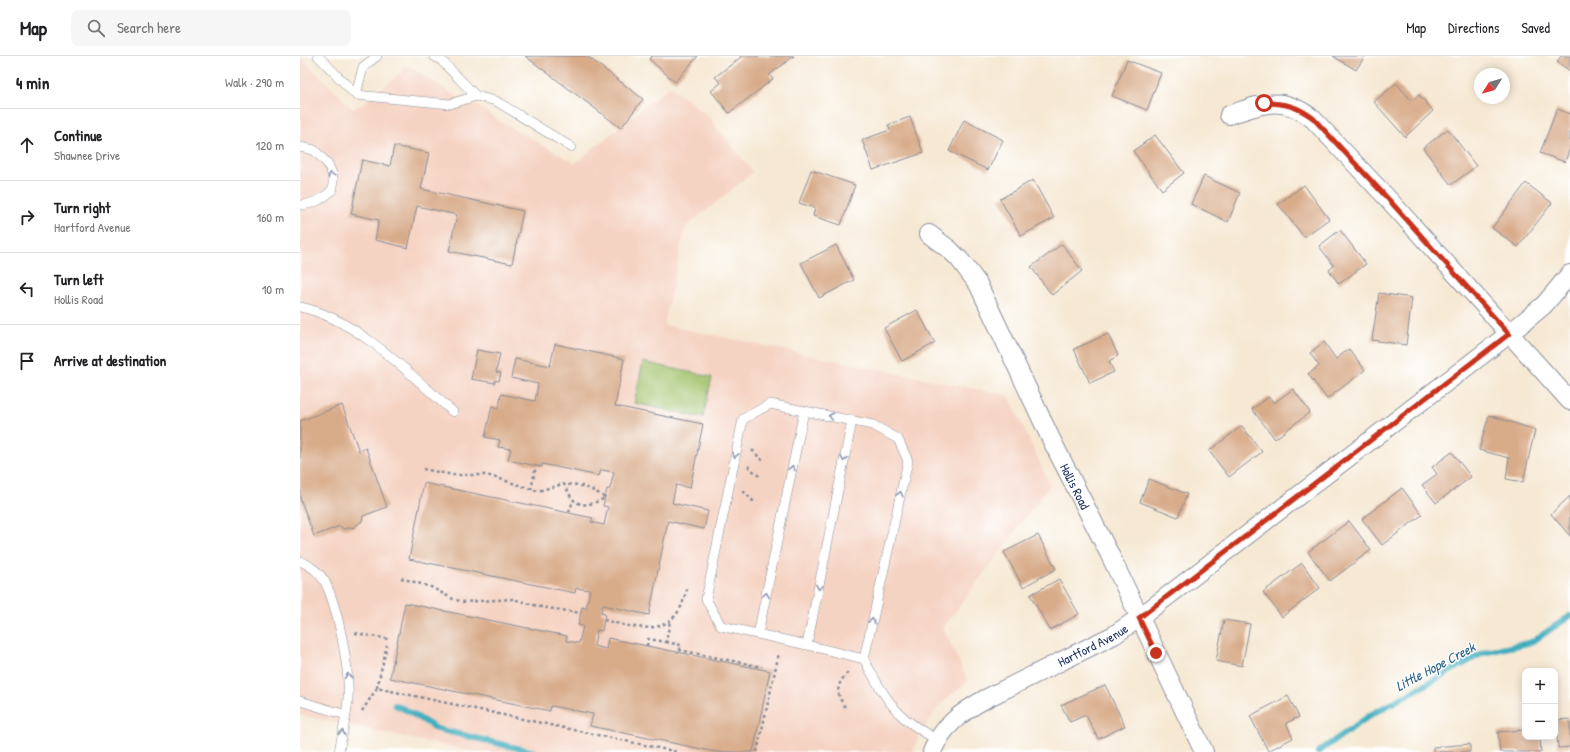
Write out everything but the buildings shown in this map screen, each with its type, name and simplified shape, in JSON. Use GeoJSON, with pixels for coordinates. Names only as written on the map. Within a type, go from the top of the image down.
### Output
{"type":"FeatureCollection","features":[{"type":"Feature","properties":{"kind":"street"},"geometry":{"type":"LineString","coordinates":[[1229,115],[1264,103],[1280,103],[1289,105],[1313,118],[1390,201],[1570,401]]}},
{"type":"Feature","properties":{"kind":"street","name":"Hollis Road"},"geometry":{"type":"LineString","coordinates":[[929,234],[950,250],[960,260],[978,284],[1204,752]]}},
{"type":"Feature","properties":{"kind":"street","name":"Hartford Avenue"},"geometry":{"type":"LineString","coordinates":[[935,746],[948,726],[964,710],[1114,635],[1139,618],[1509,334],[1544,305],[1570,274]]}},
{"type":"Feature","properties":{"kind":"lane"},"geometry":{"type":"LineString","coordinates":[[318,56],[356,95],[450,104],[476,96],[496,101],[571,147]]}},
{"type":"Feature","properties":{"kind":"lane"},"geometry":{"type":"LineString","coordinates":[[356,95],[363,67],[377,56]]}},
{"type":"Feature","properties":{"kind":"lane"},"geometry":{"type":"LineString","coordinates":[[434,56],[442,61],[476,96]]}},
{"type":"Feature","properties":{"kind":"lane"},"geometry":{"type":"LineString","coordinates":[[300,147],[314,150],[328,164],[334,176],[333,189],[325,197],[314,203],[300,205]]}},
{"type":"Feature","properties":{"kind":"lane"},"geometry":{"type":"LineString","coordinates":[[300,307],[315,310],[366,336],[453,412]]}},
{"type":"Feature","properties":{"kind":"lane"},"geometry":{"type":"LineString","coordinates":[[864,659],[807,644],[721,626],[706,599],[743,419],[770,404],[873,425],[898,439],[908,461],[864,659],[881,690],[899,713],[922,731],[935,746]]}},
{"type":"Feature","properties":{"kind":"lane"},"geometry":{"type":"LineString","coordinates":[[758,634],[804,411]]}},
{"type":"Feature","properties":{"kind":"lane"},"geometry":{"type":"LineString","coordinates":[[807,644],[852,421]]}},
{"type":"Feature","properties":{"kind":"lane"},"geometry":{"type":"LineString","coordinates":[[300,561],[315,570],[324,581],[335,607],[348,673],[346,715],[338,752]]}},
{"type":"Feature","properties":{"kind":"lane"},"geometry":{"type":"LineString","coordinates":[[300,701],[346,715]]}},
{"type":"Feature","properties":{"kind":"path"},"geometry":{"type":"LineString","coordinates":[[531,490],[536,466]]}},
{"type":"Feature","properties":{"kind":"path"},"geometry":{"type":"LineString","coordinates":[[423,469],[453,475],[487,475],[538,491],[563,484],[566,486],[569,483],[592,490],[605,498],[595,503],[575,502],[569,496],[566,486]]}},
{"type":"Feature","properties":{"kind":"path"},"geometry":{"type":"LineString","coordinates":[[568,512],[572,504],[575,502]]}},
{"type":"Feature","properties":{"kind":"path"},"geometry":{"type":"LineString","coordinates":[[401,578],[432,587],[463,602],[513,598],[540,607],[581,613]]}},
{"type":"Feature","properties":{"kind":"path"},"geometry":{"type":"LineString","coordinates":[[604,620],[644,628],[658,626],[670,621],[679,611],[688,586]]}},
{"type":"Feature","properties":{"kind":"path"},"geometry":{"type":"LineString","coordinates":[[666,642],[670,621]]}},
{"type":"Feature","properties":{"kind":"path"},"geometry":{"type":"LineString","coordinates":[[348,632],[388,639]]}},
{"type":"Feature","properties":{"kind":"path"},"geometry":{"type":"LineString","coordinates":[[647,646],[648,639],[666,642],[681,645],[679,652],[762,667]]}},
{"type":"Feature","properties":{"kind":"path"},"geometry":{"type":"LineString","coordinates":[[361,712],[377,688],[387,645]]}},
{"type":"Feature","properties":{"kind":"path"},"geometry":{"type":"LineString","coordinates":[[757,752],[779,652]]}},
{"type":"Feature","properties":{"kind":"path"},"geometry":{"type":"LineString","coordinates":[[845,707],[840,700],[838,685],[848,671]]}},
{"type":"Feature","properties":{"kind":"path"},"geometry":{"type":"LineString","coordinates":[[377,688],[677,752]]}},
{"type":"Feature","properties":{"kind":"shaded area"},"geometry":{"type":"Polygon","coordinates":[[[300,56],[353,109],[362,105],[409,66],[459,98],[462,95],[501,122],[575,163],[670,86],[707,115],[753,172],[685,228],[664,325],[1009,396],[1050,485],[943,628],[968,681],[940,705],[920,734],[913,752],[475,752],[300,715],[300,56]]]}},
{"type":"Feature","properties":{"kind":"green space"},"geometry":{"type":"Polygon","coordinates":[[[643,362],[712,377],[703,418],[634,403],[643,362]]]}},
{"type":"Feature","properties":{"kind":"waterway","name":"Little Hope Creek"},"geometry":{"type":"LineString","coordinates":[[1318,752],[1372,714],[1483,653],[1532,642],[1570,616]]}},
{"type":"Feature","properties":{"kind":"waterway"},"geometry":{"type":"LineString","coordinates":[[395,705],[437,729],[534,752]]}},
{"type":"Feature","properties":{"kind":"route"},"geometry":{"type":"LineString","coordinates":[[1156,653],[1139,618],[1509,334],[1390,201],[1313,118],[1289,105],[1280,103],[1264,103]]}}]}
